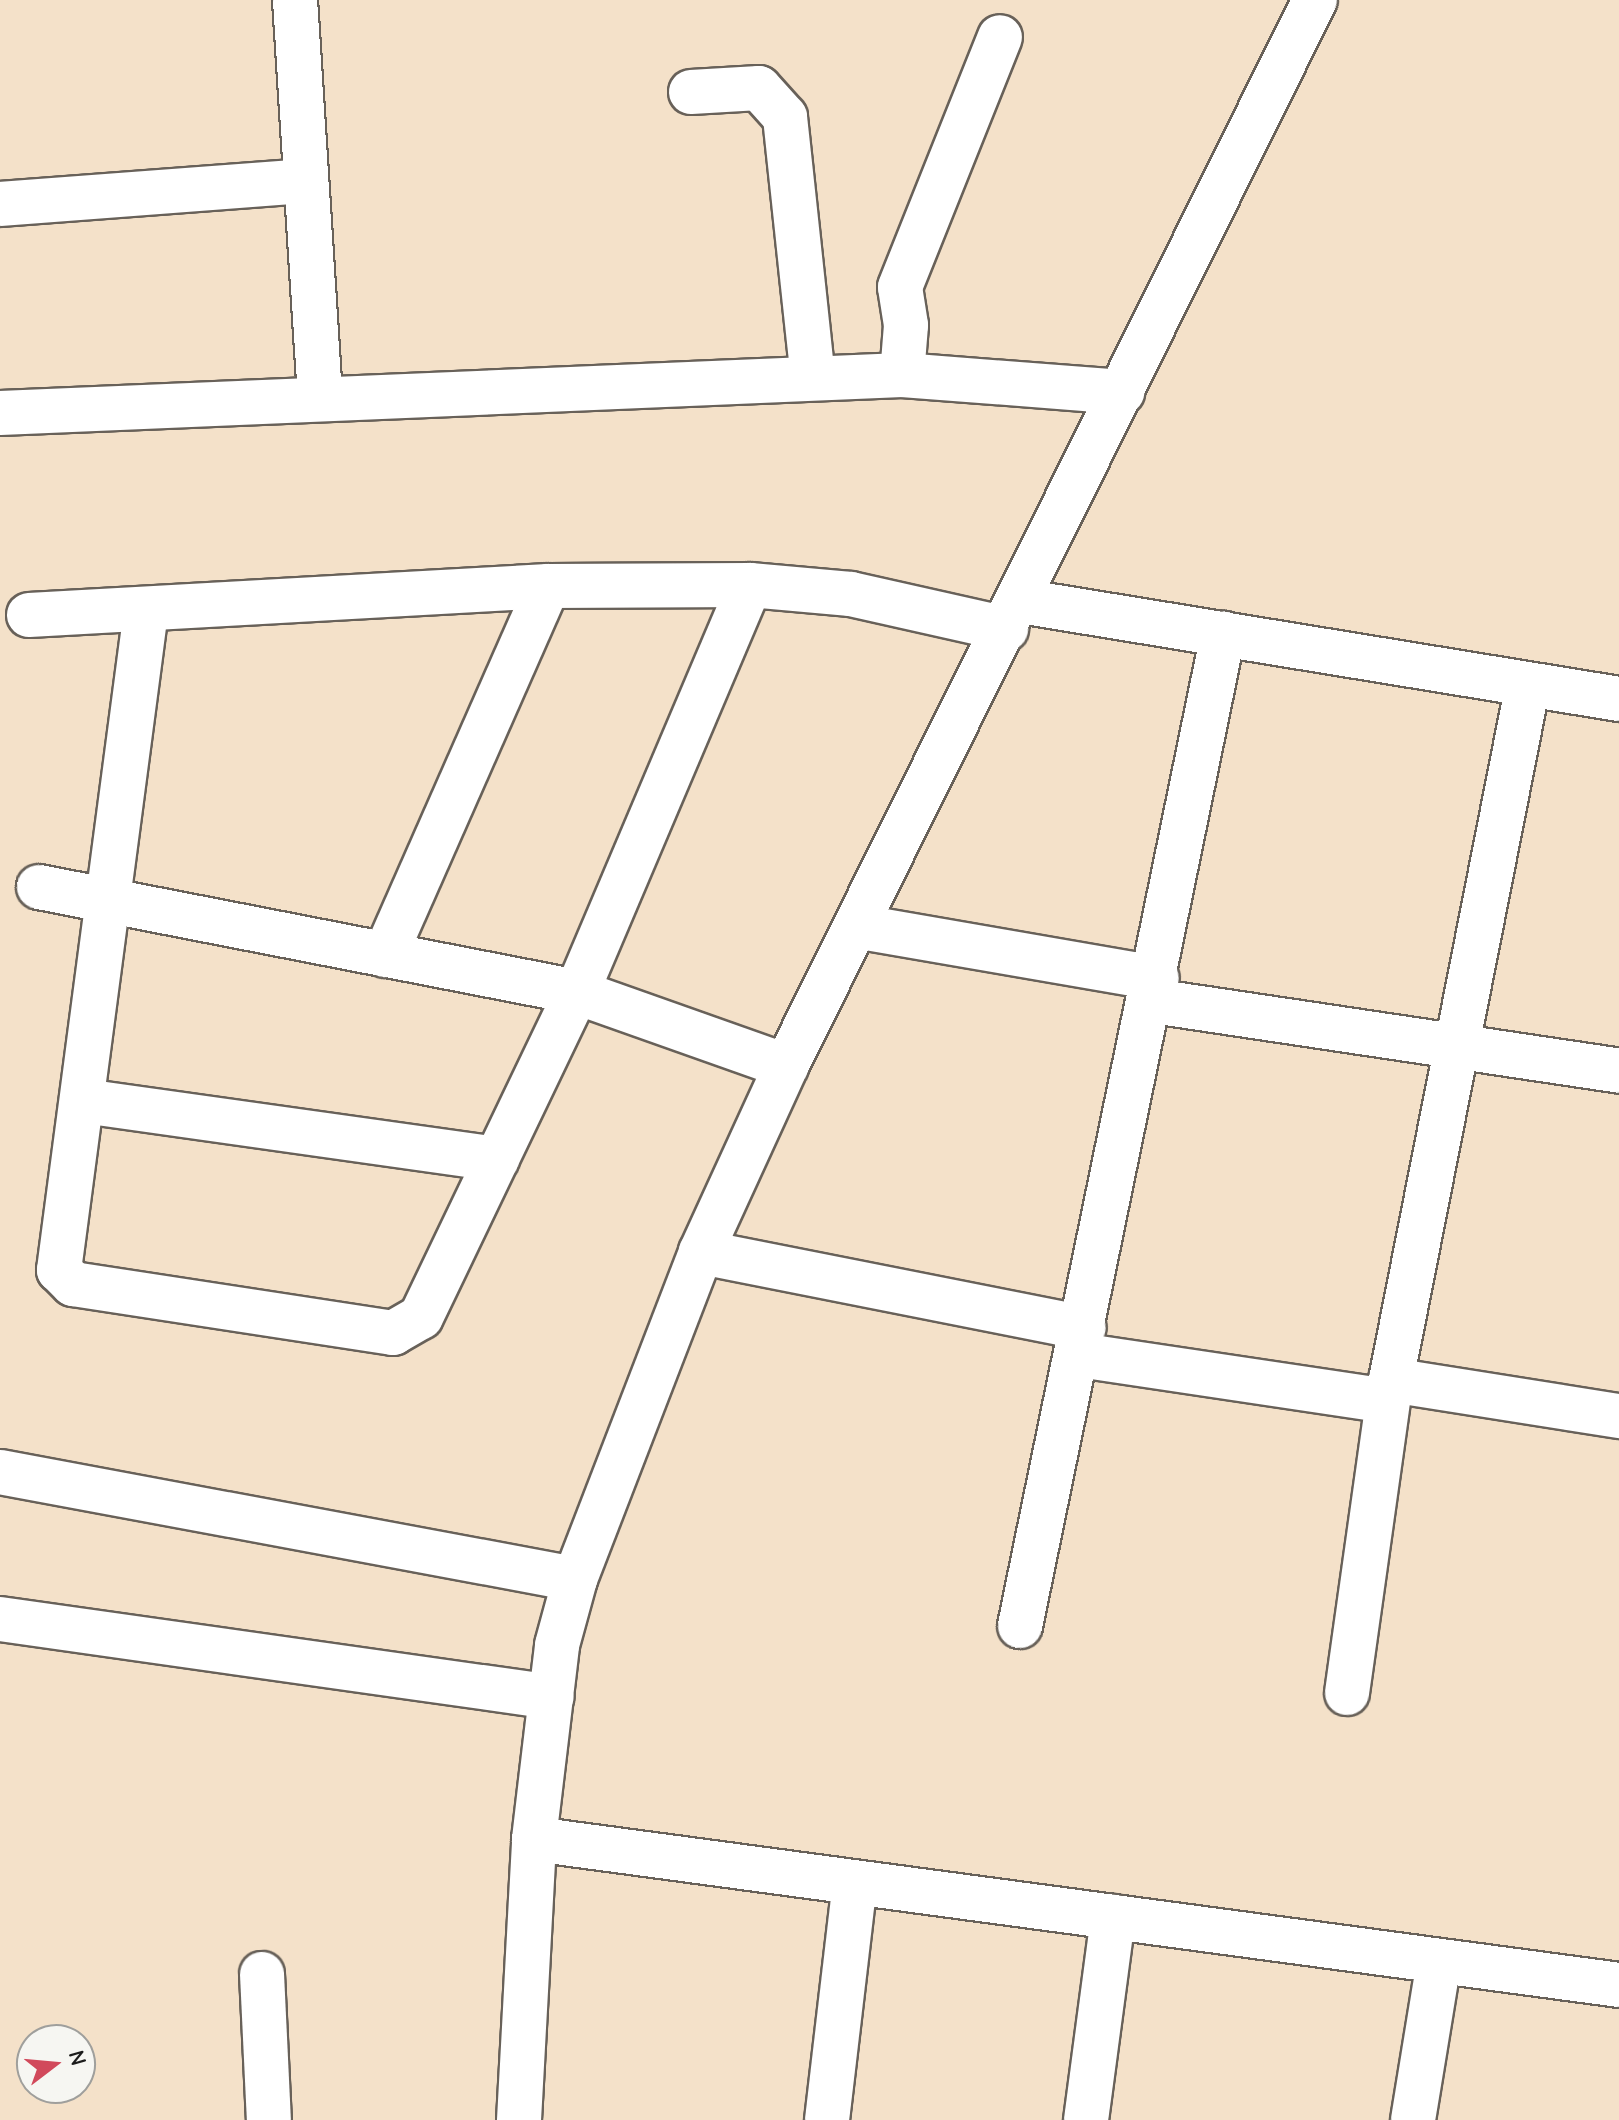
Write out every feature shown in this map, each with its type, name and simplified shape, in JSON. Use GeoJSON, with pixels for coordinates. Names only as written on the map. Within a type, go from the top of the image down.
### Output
{"type":"FeatureCollection","features":[{"type":"Feature","properties":{"kind":"street"},"geometry":{"type":"LineString","coordinates":[[295,0],[320,397]]}},
{"type":"Feature","properties":{"kind":"street"},"geometry":{"type":"LineString","coordinates":[[519,2120],[534,1839],[552,1697],[575,1579],[701,1252],[786,1066],[861,927],[1315,0]]}},
{"type":"Feature","properties":{"kind":"street"},"geometry":{"type":"LineString","coordinates":[[902,375],[906,325],[900,287],[1000,37]]}},
{"type":"Feature","properties":{"kind":"street"},"geometry":{"type":"LineString","coordinates":[[691,92],[759,88],[785,117],[813,378]]}},
{"type":"Feature","properties":{"kind":"street"},"geometry":{"type":"LineString","coordinates":[[0,204],[305,181]]}},
{"type":"Feature","properties":{"kind":"street"},"geometry":{"type":"LineString","coordinates":[[0,413],[320,397],[902,375],[1122,392]]}},
{"type":"Feature","properties":{"kind":"street"},"geometry":{"type":"LineString","coordinates":[[146,611],[62,1280],[393,1333],[421,1317],[577,992],[750,585]]}},
{"type":"Feature","properties":{"kind":"street"},"geometry":{"type":"LineString","coordinates":[[29,615],[146,611],[548,586],[750,585],[851,594],[1013,615],[1223,634],[1619,699]]}},
{"type":"Feature","properties":{"kind":"street"},"geometry":{"type":"LineString","coordinates":[[385,955],[548,586]]}},
{"type":"Feature","properties":{"kind":"street"},"geometry":{"type":"LineString","coordinates":[[1020,1626],[1155,989],[1223,634]]}},
{"type":"Feature","properties":{"kind":"street"},"geometry":{"type":"LineString","coordinates":[[1347,1693],[1390,1391],[1461,1051],[1528,684]]}},
{"type":"Feature","properties":{"kind":"street"},"geometry":{"type":"LineString","coordinates":[[39,887],[577,992],[786,1066]]}},
{"type":"Feature","properties":{"kind":"street"},"geometry":{"type":"LineString","coordinates":[[861,927],[1461,1051],[1619,1071]]}},
{"type":"Feature","properties":{"kind":"street"},"geometry":{"type":"LineString","coordinates":[[84,1101],[497,1159]]}},
{"type":"Feature","properties":{"kind":"street"},"geometry":{"type":"LineString","coordinates":[[701,1252],[1081,1341],[1390,1391],[1619,1416]]}},
{"type":"Feature","properties":{"kind":"street"},"geometry":{"type":"LineString","coordinates":[[0,1472],[575,1579]]}},
{"type":"Feature","properties":{"kind":"street"},"geometry":{"type":"LineString","coordinates":[[0,1619],[552,1697]]}},
{"type":"Feature","properties":{"kind":"street"},"geometry":{"type":"LineString","coordinates":[[534,1839],[1619,1985]]}},
{"type":"Feature","properties":{"kind":"street"},"geometry":{"type":"LineString","coordinates":[[827,2120],[855,1883]]}},
{"type":"Feature","properties":{"kind":"street"},"geometry":{"type":"LineString","coordinates":[[1086,2120],[1113,1917]]}},
{"type":"Feature","properties":{"kind":"street"},"geometry":{"type":"LineString","coordinates":[[1413,2120],[1439,1961]]}},
{"type":"Feature","properties":{"kind":"street"},"geometry":{"type":"LineString","coordinates":[[262,1974],[269,2120]]}}]}
